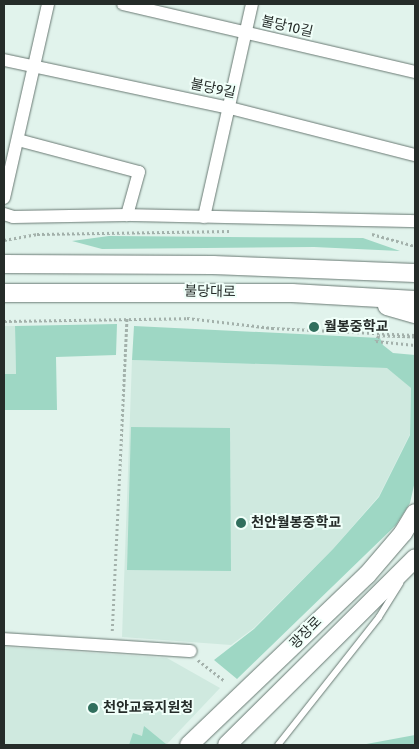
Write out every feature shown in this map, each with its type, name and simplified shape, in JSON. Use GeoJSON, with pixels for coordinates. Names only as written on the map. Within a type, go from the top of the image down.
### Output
{"type":"FeatureCollection","features":[{"type":"Feature","properties":{"kind":"main road","name":"불당대로"},"geometry":{"type":"LineString","coordinates":[[4,264],[213,266],[407,273]]}},
{"type":"Feature","properties":{"kind":"main road"},"geometry":{"type":"LineString","coordinates":[[407,273],[415,266]]}},
{"type":"Feature","properties":{"kind":"main road","name":"불당대로"},"geometry":{"type":"LineString","coordinates":[[4,293],[138,291],[415,300]]}},
{"type":"Feature","properties":{"kind":"main road"},"geometry":{"type":"LineString","coordinates":[[358,298],[415,314]]}},
{"type":"Feature","properties":{"kind":"main road","name":"광장로"},"geometry":{"type":"LineString","coordinates":[[189,745],[367,575],[403,533],[415,513]]}},
{"type":"Feature","properties":{"kind":"main road","name":"광장로"},"geometry":{"type":"LineString","coordinates":[[227,745],[415,558]]}},
{"type":"Feature","properties":{"kind":"street"},"geometry":{"type":"LineString","coordinates":[[4,198],[48,4]]}},
{"type":"Feature","properties":{"kind":"street","name":"불당10길"},"geometry":{"type":"LineString","coordinates":[[122,4],[415,72]]}},
{"type":"Feature","properties":{"kind":"street"},"geometry":{"type":"LineString","coordinates":[[204,217],[252,4]]}},
{"type":"Feature","properties":{"kind":"street","name":"불당9길"},"geometry":{"type":"LineString","coordinates":[[4,60],[34,68],[230,108],[415,155]]}},
{"type":"Feature","properties":{"kind":"street"},"geometry":{"type":"LineString","coordinates":[[18,140],[139,172],[127,215]]}},
{"type":"Feature","properties":{"kind":"street"},"geometry":{"type":"LineString","coordinates":[[4,214],[14,217],[127,215],[415,221]]}},
{"type":"Feature","properties":{"kind":"street"},"geometry":{"type":"LineString","coordinates":[[4,639],[194,655]]}},
{"type":"Feature","properties":{"kind":"lane"},"geometry":{"type":"LineString","coordinates":[[278,745],[379,617],[415,558]]}},
{"type":"Feature","properties":{"kind":"path"},"geometry":{"type":"LineString","coordinates":[[4,240],[36,234],[237,231]]}},
{"type":"Feature","properties":{"kind":"path"},"geometry":{"type":"LineString","coordinates":[[368,233],[415,246]]}},
{"type":"Feature","properties":{"kind":"path"},"geometry":{"type":"LineString","coordinates":[[4,320],[127,317],[187,318],[272,328],[415,336]]}},
{"type":"Feature","properties":{"kind":"path"},"geometry":{"type":"LineString","coordinates":[[112,631],[127,317]]}},
{"type":"Feature","properties":{"kind":"path"},"geometry":{"type":"LineString","coordinates":[[415,336],[377,338],[380,343],[415,344]]}},
{"type":"Feature","properties":{"kind":"path"},"geometry":{"type":"LineString","coordinates":[[194,655],[224,681]]}},
{"type":"Feature","properties":{"kind":"shaded area"},"geometry":{"type":"Polygon","coordinates":[[[4,326],[15,326],[16,374],[4,374],[4,326]]]}},
{"type":"Feature","properties":{"kind":"shaded area","name":"천안월봉중학교"},"geometry":{"type":"Polygon","coordinates":[[[132,360],[388,368],[411,388],[410,434],[379,496],[333,549],[254,628],[231,645],[122,637],[132,360]]]}},
{"type":"Feature","properties":{"kind":"shaded area"},"geometry":{"type":"Polygon","coordinates":[[[4,647],[167,658],[220,688],[166,745],[4,745],[4,647]]]}},
{"type":"Feature","properties":{"kind":"green space"},"geometry":{"type":"Polygon","coordinates":[[[109,236],[363,238],[400,251],[314,247],[102,249],[72,241],[109,236]]]}},
{"type":"Feature","properties":{"kind":"green space"},"geometry":{"type":"Polygon","coordinates":[[[117,324],[116,355],[56,357],[57,410],[4,410],[4,374],[16,374],[15,326],[117,324]]]}},
{"type":"Feature","properties":{"kind":"green space"},"geometry":{"type":"Polygon","coordinates":[[[134,326],[380,338],[383,345],[393,353],[415,355],[415,481],[410,503],[396,525],[237,679],[214,660],[254,629],[333,549],[379,497],[410,435],[411,388],[387,368],[132,360],[134,326]]]}},
{"type":"Feature","properties":{"kind":"green space"},"geometry":{"type":"Polygon","coordinates":[[[131,427],[230,428],[231,571],[127,570],[131,427]]]}},
{"type":"Feature","properties":{"kind":"green space"},"geometry":{"type":"Polygon","coordinates":[[[144,726],[166,744],[129,745],[133,733],[142,736],[144,726]]]}},
{"type":"Feature","properties":{"kind":"green space"},"geometry":{"type":"Polygon","coordinates":[[[415,735],[415,745],[361,745],[415,735]]]}},
{"type":"Feature","properties":{"kind":"place","name":"월봉중학교"},"geometry":{"type":"Point","coordinates":[314,327]}},
{"type":"Feature","properties":{"kind":"place","name":"천안월봉중학교"},"geometry":{"type":"Point","coordinates":[241,523]}},
{"type":"Feature","properties":{"kind":"place","name":"천안교육지원청"},"geometry":{"type":"Point","coordinates":[93,708]}}]}
